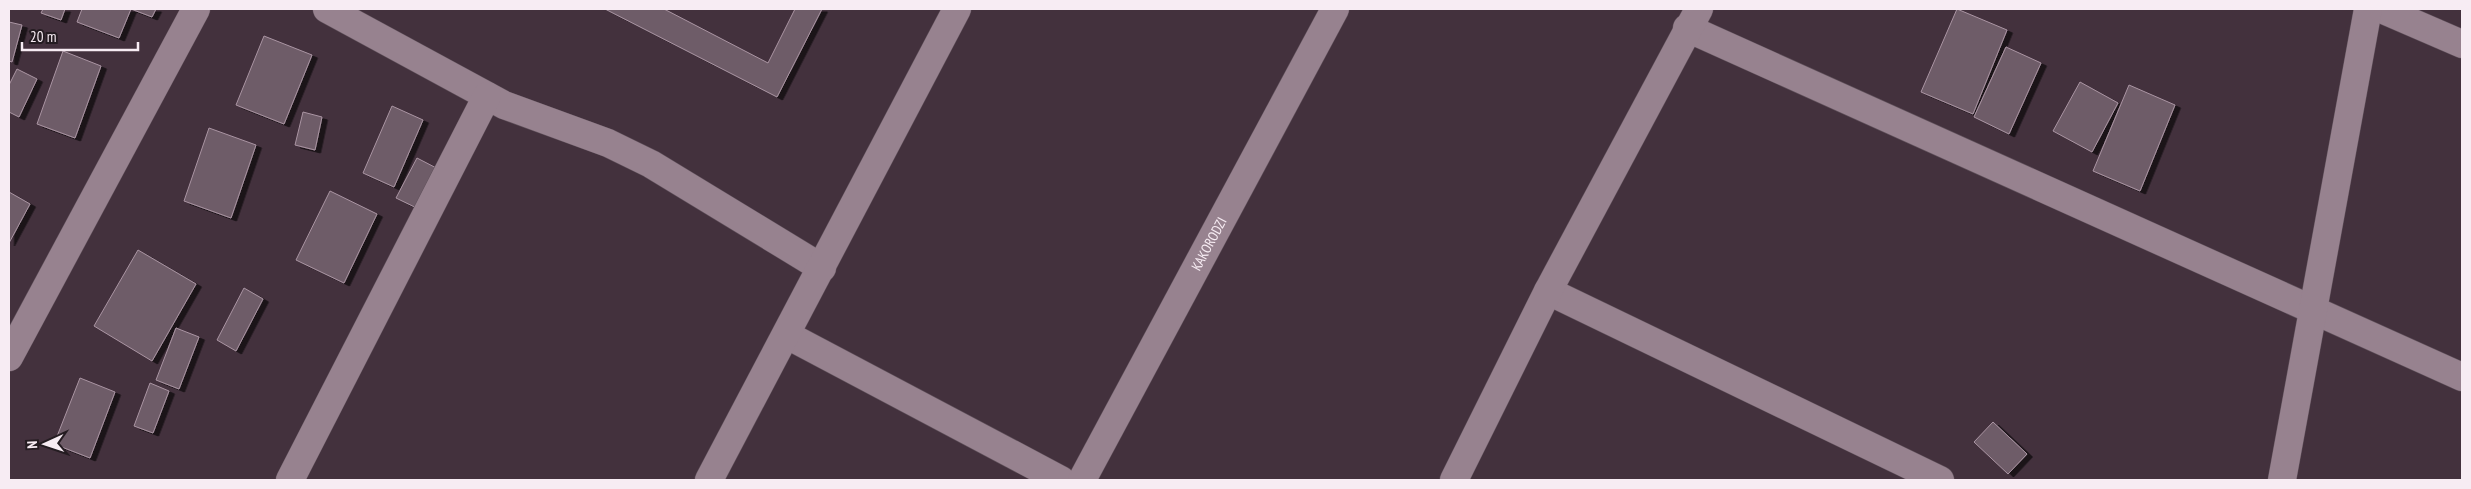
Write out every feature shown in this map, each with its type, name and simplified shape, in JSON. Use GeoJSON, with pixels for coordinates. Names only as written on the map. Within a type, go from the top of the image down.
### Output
{"type":"FeatureCollection","features":[{"type":"Feature","properties":{"kind":"street"},"geometry":{"type":"LineString","coordinates":[[9,357],[196,9]]}},
{"type":"Feature","properties":{"kind":"street"},"geometry":{"type":"LineString","coordinates":[[327,9],[511,108],[608,143],[651,164],[822,268]]}},
{"type":"Feature","properties":{"kind":"street"},"geometry":{"type":"LineString","coordinates":[[709,480],[787,336],[957,9]]}},
{"type":"Feature","properties":{"kind":"street","name":"KAKORODZI"},"geometry":{"type":"LineString","coordinates":[[1082,480],[1335,9]]}},
{"type":"Feature","properties":{"kind":"street"},"geometry":{"type":"LineString","coordinates":[[2282,480],[2368,9]]}},
{"type":"Feature","properties":{"kind":"street"},"geometry":{"type":"LineString","coordinates":[[2381,9],[2462,44]]}},
{"type":"Feature","properties":{"kind":"street"},"geometry":{"type":"LineString","coordinates":[[1454,480],[1548,291],[1693,19],[2312,309],[2462,377]]}},
{"type":"Feature","properties":{"kind":"street"},"geometry":{"type":"LineString","coordinates":[[290,480],[487,96]]}},
{"type":"Feature","properties":{"kind":"street"},"geometry":{"type":"LineString","coordinates":[[1548,291],[1940,480]]}},
{"type":"Feature","properties":{"kind":"street"},"geometry":{"type":"LineString","coordinates":[[787,336],[1061,480]]}},
{"type":"Feature","properties":{"kind":"building"},"geometry":{"type":"Polygon","coordinates":[[[43,9],[65,9],[61,20],[41,13],[43,9]]]}},
{"type":"Feature","properties":{"kind":"building"},"geometry":{"type":"Polygon","coordinates":[[[82,9],[131,9],[119,38],[77,22],[82,9]]]}},
{"type":"Feature","properties":{"kind":"building"},"geometry":{"type":"Polygon","coordinates":[[[131,9],[156,9],[152,17],[131,9]]]}},
{"type":"Feature","properties":{"kind":"building"},"geometry":{"type":"Polygon","coordinates":[[[605,9],[664,9],[768,63],[795,9],[822,9],[777,97],[605,9]]]}},
{"type":"Feature","properties":{"kind":"building"},"geometry":{"type":"Polygon","coordinates":[[[1957,9],[2007,30],[1973,114],[1921,92],[1957,9]]]}},
{"type":"Feature","properties":{"kind":"building"},"geometry":{"type":"Polygon","coordinates":[[[9,22],[22,25],[12,62],[9,61],[9,22]]]}},
{"type":"Feature","properties":{"kind":"building"},"geometry":{"type":"Polygon","coordinates":[[[264,36],[312,55],[284,124],[236,105],[264,36]]]}},
{"type":"Feature","properties":{"kind":"building"},"geometry":{"type":"Polygon","coordinates":[[[2006,47],[2041,63],[2009,134],[1974,117],[2006,47]]]}},
{"type":"Feature","properties":{"kind":"building"},"geometry":{"type":"Polygon","coordinates":[[[63,51],[101,66],[75,138],[37,124],[63,51]]]}},
{"type":"Feature","properties":{"kind":"building"},"geometry":{"type":"Polygon","coordinates":[[[17,69],[37,79],[19,117],[9,112],[9,85],[17,69]]]}},
{"type":"Feature","properties":{"kind":"building"},"geometry":{"type":"Polygon","coordinates":[[[2080,82],[2118,103],[2092,152],[2053,131],[2080,82]]]}},
{"type":"Feature","properties":{"kind":"building"},"geometry":{"type":"Polygon","coordinates":[[[2129,85],[2175,105],[2140,191],[2093,171],[2129,85]]]}},
{"type":"Feature","properties":{"kind":"building"},"geometry":{"type":"Polygon","coordinates":[[[392,106],[423,120],[394,187],[363,173],[392,106]]]}},
{"type":"Feature","properties":{"kind":"building"},"geometry":{"type":"Polygon","coordinates":[[[303,112],[322,117],[315,150],[295,145],[303,112]]]}},
{"type":"Feature","properties":{"kind":"building"},"geometry":{"type":"Polygon","coordinates":[[[209,128],[256,145],[231,218],[184,201],[209,128]]]}},
{"type":"Feature","properties":{"kind":"building"},"geometry":{"type":"Polygon","coordinates":[[[417,158],[444,172],[423,211],[396,198],[417,158]]]}},
{"type":"Feature","properties":{"kind":"building"},"geometry":{"type":"Polygon","coordinates":[[[330,191],[377,214],[344,283],[296,260],[330,191]]]}},
{"type":"Feature","properties":{"kind":"building"},"geometry":{"type":"Polygon","coordinates":[[[9,192],[30,204],[9,243],[9,192]]]}},
{"type":"Feature","properties":{"kind":"building"},"geometry":{"type":"Polygon","coordinates":[[[138,250],[196,284],[152,361],[94,326],[138,250]]]}},
{"type":"Feature","properties":{"kind":"building"},"geometry":{"type":"Polygon","coordinates":[[[244,288],[263,299],[236,351],[217,340],[244,288]]]}},
{"type":"Feature","properties":{"kind":"building"},"geometry":{"type":"Polygon","coordinates":[[[176,328],[199,337],[179,389],[156,380],[176,328]]]}},
{"type":"Feature","properties":{"kind":"building"},"geometry":{"type":"Polygon","coordinates":[[[80,378],[115,392],[90,458],[54,444],[80,378]]]}},
{"type":"Feature","properties":{"kind":"building"},"geometry":{"type":"Polygon","coordinates":[[[150,383],[169,391],[153,433],[134,426],[150,383]]]}},
{"type":"Feature","properties":{"kind":"building"},"geometry":{"type":"Polygon","coordinates":[[[1993,422],[2027,454],[2008,474],[1974,442],[1993,422]]]}}]}
